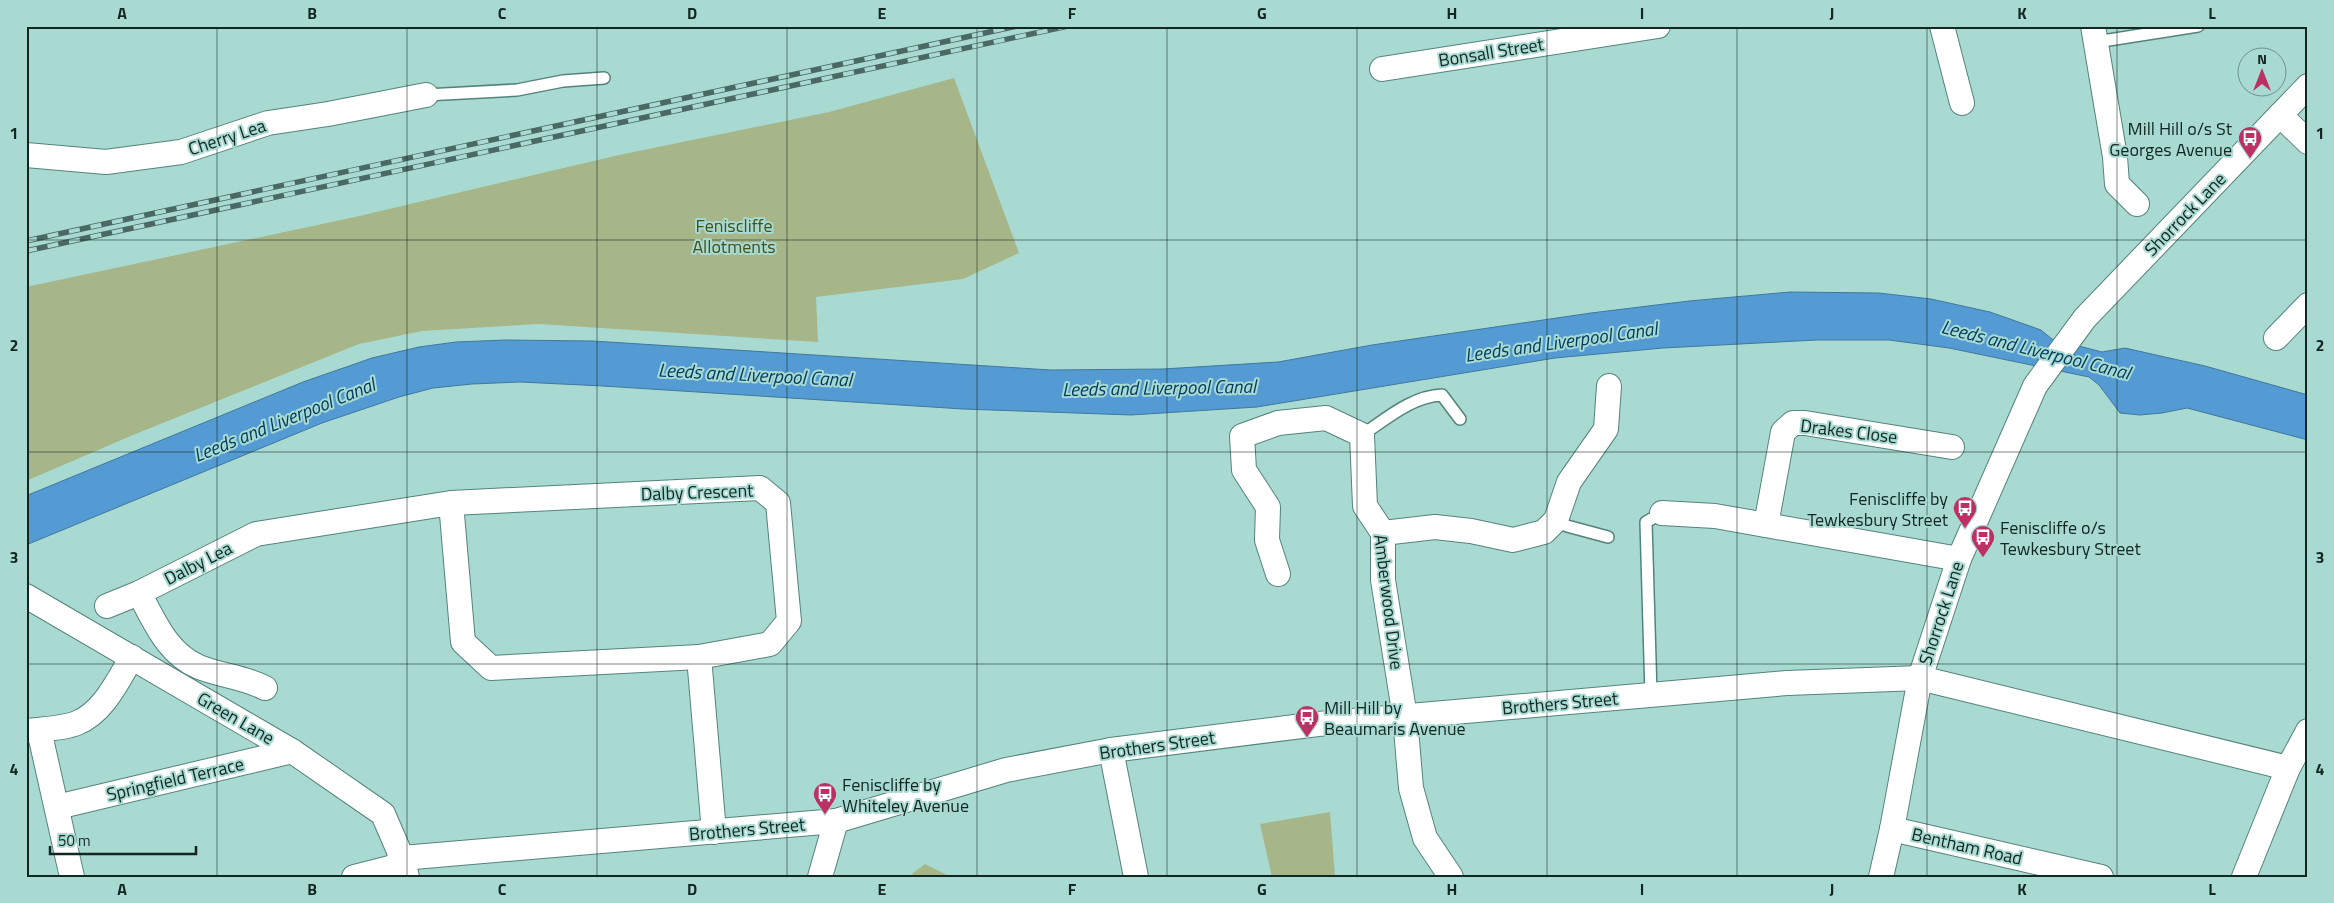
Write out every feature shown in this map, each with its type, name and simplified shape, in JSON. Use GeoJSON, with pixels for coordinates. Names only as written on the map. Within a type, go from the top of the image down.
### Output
{"type":"FeatureCollection","features":[{"type":"Feature","properties":{"kind":"street","name":"Bonsall Street"},"geometry":{"type":"LineString","coordinates":[[1382,69],[1658,26]]}},
{"type":"Feature","properties":{"kind":"street"},"geometry":{"type":"LineString","coordinates":[[1942,26],[1962,103]]}},
{"type":"Feature","properties":{"kind":"street"},"geometry":{"type":"LineString","coordinates":[[2095,34],[2116,158],[2117,184],[2137,204]]}},
{"type":"Feature","properties":{"kind":"street","name":"Shorrock Lane"},"geometry":{"type":"LineString","coordinates":[[1881,877],[1892,830],[1920,678],[1959,559],[2036,386],[2085,318],[2308,86]]}},
{"type":"Feature","properties":{"kind":"street","name":"Cherry Lea"},"geometry":{"type":"LineString","coordinates":[[26,155],[106,162],[181,152],[268,122],[328,114],[426,95]]}},
{"type":"Feature","properties":{"kind":"street"},"geometry":{"type":"LineString","coordinates":[[2280,115],[2308,142]]}},
{"type":"Feature","properties":{"kind":"street"},"geometry":{"type":"LineString","coordinates":[[2276,338],[2308,305]]}},
{"type":"Feature","properties":{"kind":"street"},"geometry":{"type":"LineString","coordinates":[[1383,532],[1435,527],[1471,531],[1513,540],[1544,532],[1556,520],[1569,482],[1606,429],[1608,386]]}},
{"type":"Feature","properties":{"kind":"street"},"geometry":{"type":"LineString","coordinates":[[1278,574],[1267,540],[1268,507],[1244,470],[1242,436],[1278,423],[1326,418],[1362,434]]}},
{"type":"Feature","properties":{"kind":"street","name":"Drakes Close"},"geometry":{"type":"LineString","coordinates":[[1766,525],[1783,432],[1793,423],[1804,423],[1952,447]]}},
{"type":"Feature","properties":{"kind":"street","name":"Amberwood Drive"},"geometry":{"type":"LineString","coordinates":[[1362,434],[1365,506],[1383,532],[1383,580],[1405,717],[1410,788],[1425,838],[1451,877]]}},
{"type":"Feature","properties":{"kind":"street","name":"Dalby Crescent"},"geometry":{"type":"LineString","coordinates":[[256,534],[451,503],[760,488],[778,503],[789,621],[770,644],[699,657],[491,668],[463,642],[451,503]]}},
{"type":"Feature","properties":{"kind":"street"},"geometry":{"type":"LineString","coordinates":[[1662,513],[1715,516],[1959,559]]}},
{"type":"Feature","properties":{"kind":"street","name":"Dalby Lea"},"geometry":{"type":"LineString","coordinates":[[106,606],[140,593],[256,534]]}},
{"type":"Feature","properties":{"kind":"street"},"geometry":{"type":"LineString","coordinates":[[140,593],[168,645],[198,666],[247,679],[265,688]]}},
{"type":"Feature","properties":{"kind":"street","name":"Green Lane"},"geometry":{"type":"LineString","coordinates":[[26,596],[292,751],[383,814],[405,868]]}},
{"type":"Feature","properties":{"kind":"street"},"geometry":{"type":"LineString","coordinates":[[72,877],[57,807],[32,731],[77,723],[96,710],[112,692],[132,657]]}},
{"type":"Feature","properties":{"kind":"street"},"geometry":{"type":"LineString","coordinates":[[699,657],[714,832]]}},
{"type":"Feature","properties":{"kind":"street","name":"Brothers Street"},"geometry":{"type":"LineString","coordinates":[[405,868],[714,832],[836,821],[1006,770],[1111,750],[1318,724],[1787,683],[1920,678],[2288,768]]}},
{"type":"Feature","properties":{"kind":"street"},"geometry":{"type":"LineString","coordinates":[[2244,877],[2288,768],[2308,731]]}},
{"type":"Feature","properties":{"kind":"street"},"geometry":{"type":"LineString","coordinates":[[1111,750],[1136,877]]}},
{"type":"Feature","properties":{"kind":"street","name":"Springfield Terrace"},"geometry":{"type":"LineString","coordinates":[[57,807],[292,751]]}},
{"type":"Feature","properties":{"kind":"street"},"geometry":{"type":"LineString","coordinates":[[820,877],[836,821]]}},
{"type":"Feature","properties":{"kind":"street","name":"Bentham Road"},"geometry":{"type":"LineString","coordinates":[[1892,830],[2101,877]]}},
{"type":"Feature","properties":{"kind":"street"},"geometry":{"type":"LineString","coordinates":[[354,877],[393,867],[405,868]]}},
{"type":"Feature","properties":{"kind":"lane"},"geometry":{"type":"LineString","coordinates":[[2095,34],[2198,26]]}},
{"type":"Feature","properties":{"kind":"lane"},"geometry":{"type":"LineString","coordinates":[[426,95],[517,90],[564,81],[604,78]]}},
{"type":"Feature","properties":{"kind":"lane"},"geometry":{"type":"LineString","coordinates":[[1362,434],[1416,400],[1432,395],[1442,395],[1460,420]]}},
{"type":"Feature","properties":{"kind":"lane"},"geometry":{"type":"LineString","coordinates":[[1651,695],[1646,522],[1662,513]]}},
{"type":"Feature","properties":{"kind":"lane"},"geometry":{"type":"LineString","coordinates":[[1556,520],[1567,526],[1608,537]]}},
{"type":"Feature","properties":{"kind":"green space","name":"Feniscliffe Allotments"},"geometry":{"type":"Polygon","coordinates":[[[954,78],[1019,253],[963,279],[816,297],[818,342],[539,324],[422,331],[359,344],[133,435],[26,481],[26,287],[355,217],[619,155],[829,112],[954,78]]]}},
{"type":"Feature","properties":{"kind":"green space"},"geometry":{"type":"Polygon","coordinates":[[[1330,812],[1335,877],[1272,877],[1260,824],[1330,812]]]}},
{"type":"Feature","properties":{"kind":"green space"},"geometry":{"type":"Polygon","coordinates":[[[925,864],[951,877],[914,877],[912,874],[925,864]]]}},
{"type":"Feature","properties":{"kind":"water","name":"Leeds and Liverpool Canal"},"geometry":{"type":"Polygon","coordinates":[[[1790,292],[1879,293],[1931,299],[1990,312],[2041,330],[2052,339],[2102,352],[2125,348],[2205,366],[2308,395],[2308,440],[2187,408],[2140,415],[2120,413],[2099,385],[2089,377],[1949,348],[1889,340],[1817,340],[1663,348],[1555,358],[1257,407],[1131,415],[963,409],[520,382],[472,384],[433,388],[399,397],[322,423],[26,545],[26,496],[303,382],[372,358],[419,347],[456,342],[505,340],[593,341],[1051,370],[1163,369],[1278,362],[1372,345],[1591,313],[1689,301],[1790,292]]]}},
{"type":"Feature","properties":{"kind":"railway"},"geometry":{"type":"LineString","coordinates":[[26,241],[1017,26]]}},
{"type":"Feature","properties":{"kind":"railway"},"geometry":{"type":"LineString","coordinates":[[26,251],[1068,26]]}},
{"type":"Feature","properties":{"kind":"place","name":"Mill Hill o/s St Georges Avenue"},"geometry":{"type":"Point","coordinates":[2250,159]}},
{"type":"Feature","properties":{"kind":"place","name":"Feniscliffe by Tewkesbury Street"},"geometry":{"type":"Point","coordinates":[1965,529]}},
{"type":"Feature","properties":{"kind":"place","name":"Feniscliffe o/s Tewkesbury Street"},"geometry":{"type":"Point","coordinates":[1983,558]}},
{"type":"Feature","properties":{"kind":"place","name":"Mill Hill by Beaumaris Avenue"},"geometry":{"type":"Point","coordinates":[1307,738]}},
{"type":"Feature","properties":{"kind":"place","name":"Feniscliffe by Whiteley Avenue"},"geometry":{"type":"Point","coordinates":[825,815]}}]}
